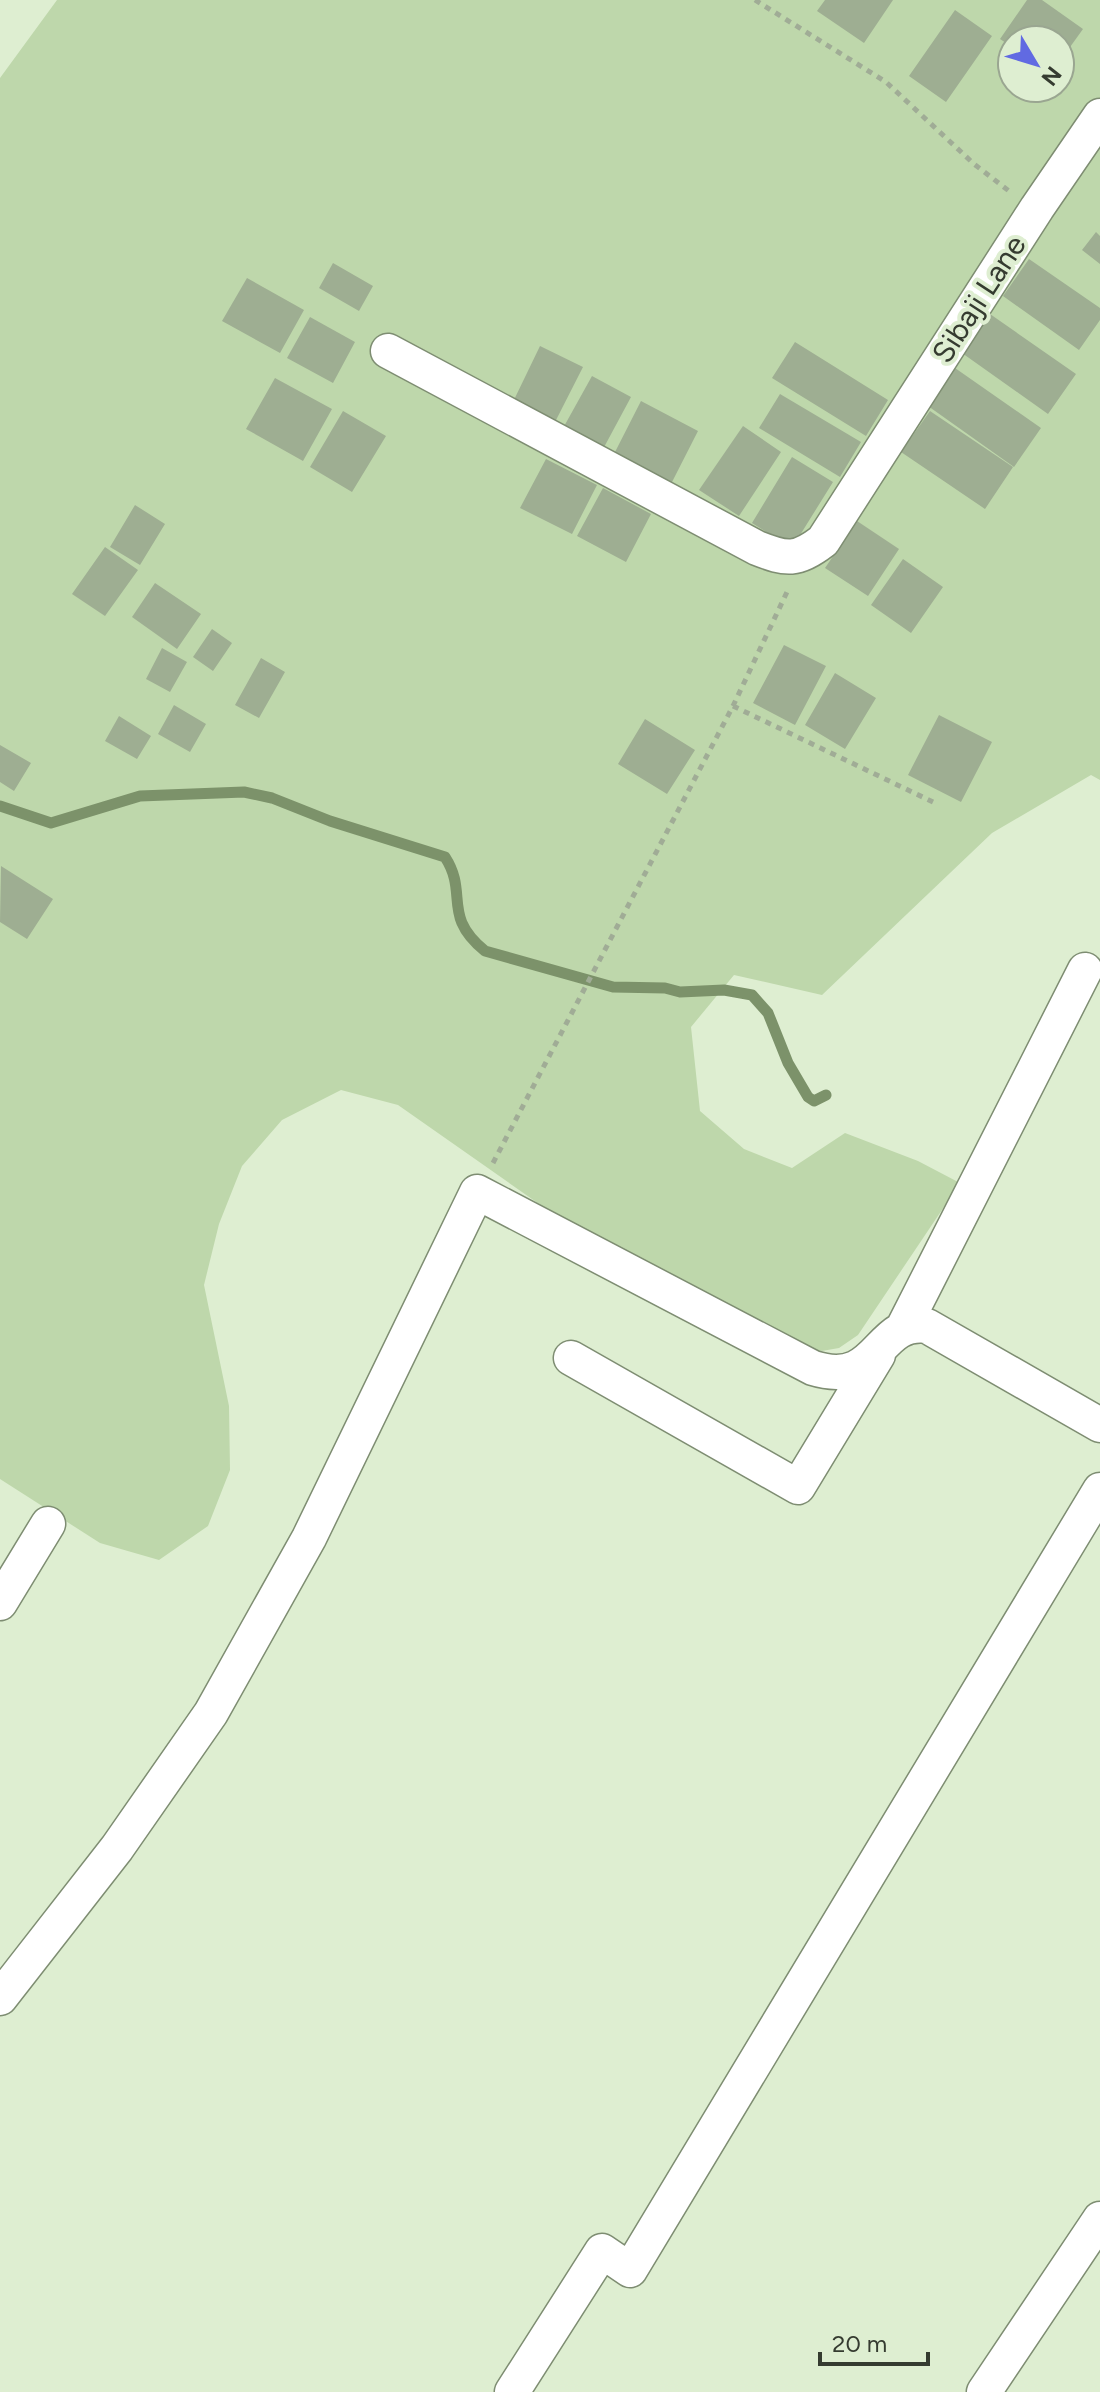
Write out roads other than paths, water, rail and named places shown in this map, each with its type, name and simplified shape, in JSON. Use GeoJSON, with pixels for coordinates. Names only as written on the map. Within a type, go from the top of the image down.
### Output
{"type":"FeatureCollection","features":[{"type":"Feature","properties":{"kind":"street","name":"Sibaji Lane"},"geometry":{"type":"LineString","coordinates":[[388,351],[757,548],[781,558],[804,555],[823,541],[1037,208],[1100,116]]}},
{"type":"Feature","properties":{"kind":"street"},"geometry":{"type":"LineString","coordinates":[[571,1358],[798,1487],[895,1335],[1085,970]]}},
{"type":"Feature","properties":{"kind":"street"},"geometry":{"type":"LineString","coordinates":[[0,1998],[117,1848],[211,1713],[309,1538],[477,1192],[813,1368],[849,1372],[869,1362],[895,1335],[922,1326],[1100,1425]]}},
{"type":"Feature","properties":{"kind":"street"},"geometry":{"type":"LineString","coordinates":[[512,2392],[602,2251],[630,2270],[1100,1490]]}},
{"type":"Feature","properties":{"kind":"street"},"geometry":{"type":"LineString","coordinates":[[0,1603],[48,1524]]}},
{"type":"Feature","properties":{"kind":"street"},"geometry":{"type":"LineString","coordinates":[[984,2392],[1100,2219]]}},
{"type":"Feature","properties":{"kind":"waterway"},"geometry":{"type":"LineString","coordinates":[[0,806],[51,823],[140,796],[244,792],[272,798],[330,821],[445,857],[455,882],[459,915],[472,938],[485,951],[613,987],[665,988],[680,992],[724,990],[752,995],[768,1013],[788,1063],[808,1097],[814,1101],[826,1095]]}}]}
